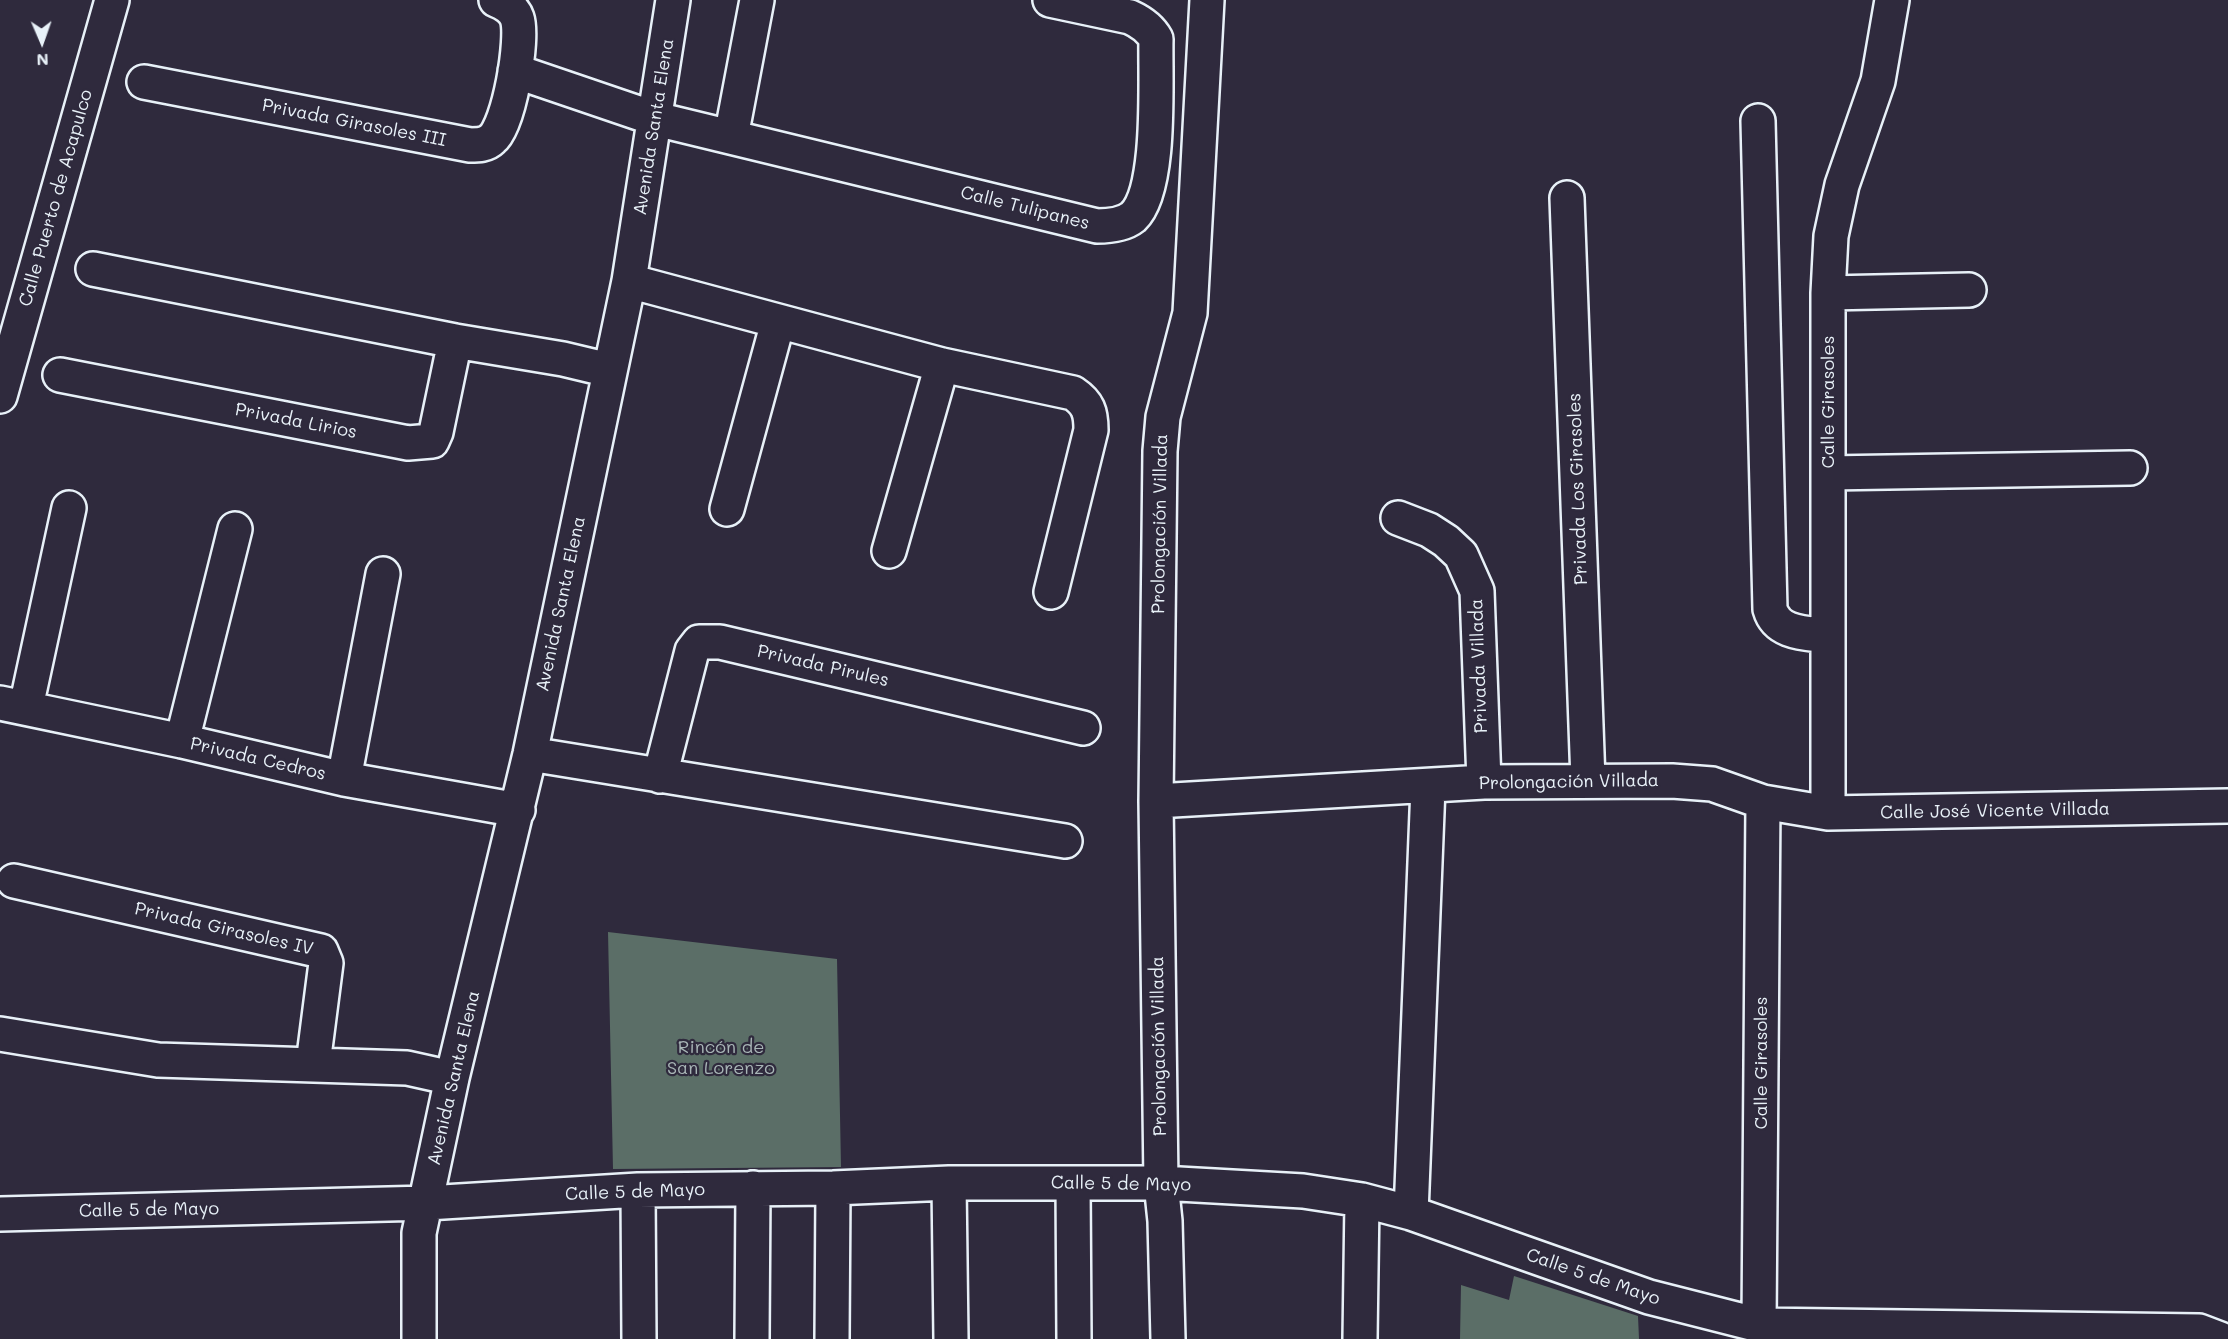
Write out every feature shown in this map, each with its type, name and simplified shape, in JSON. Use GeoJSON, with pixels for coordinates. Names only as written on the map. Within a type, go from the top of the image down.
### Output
{"type":"FeatureCollection","features":[{"type":"Feature","properties":{"kind":"street","name":"Calle Puerto de Acapulco"},"geometry":{"type":"LineString","coordinates":[[0,396],[112,0]]}},
{"type":"Feature","properties":{"kind":"street","name":"Privada Girasoles III"},"geometry":{"type":"LineString","coordinates":[[144,82],[470,145],[483,144],[493,139],[500,129],[515,71],[519,25],[516,14],[496,0]]}},
{"type":"Feature","properties":{"kind":"street","name":"Avenida Santa Elena"},"geometry":{"type":"LineString","coordinates":[[419,1339],[419,1233],[452,1078],[518,810],[628,281],[656,119],[673,0]]}},
{"type":"Feature","properties":{"kind":"street"},"geometry":{"type":"LineString","coordinates":[[731,137],[757,0]]}},
{"type":"Feature","properties":{"kind":"street","name":"Calle Tulipanes"},"geometry":{"type":"LineString","coordinates":[[656,119],[1097,226],[1118,224],[1132,218],[1143,204],[1150,181],[1156,39],[1152,31],[1130,17],[1050,0]]}},
{"type":"Feature","properties":{"kind":"street","name":"Prolongación Villada"},"geometry":{"type":"LineString","coordinates":[[1168,1339],[1165,1221],[1161,1183],[1156,801],[1160,450],[1163,417],[1190,313],[1207,0]]}},
{"type":"Feature","properties":{"kind":"street","name":"Calle Girasoles"},"geometry":{"type":"LineString","coordinates":[[1828,813],[1828,293],[1831,236],[1842,185],[1878,81],[1892,0]]}},
{"type":"Feature","properties":{"kind":"street"},"geometry":{"type":"LineString","coordinates":[[515,71],[656,119]]}},
{"type":"Feature","properties":{"kind":"street"},"geometry":{"type":"LineString","coordinates":[[1758,121],[1770,609],[1773,619],[1785,628],[1828,636]]}},
{"type":"Feature","properties":{"kind":"street","name":"Privada Los Girasoles"},"geometry":{"type":"LineString","coordinates":[[1567,198],[1588,781]]}},
{"type":"Feature","properties":{"kind":"street"},"geometry":{"type":"LineString","coordinates":[[93,269],[455,341],[563,359],[609,370]]}},
{"type":"Feature","properties":{"kind":"street"},"geometry":{"type":"LineString","coordinates":[[628,281],[942,365],[1073,393],[1089,406],[1091,430],[1051,592]]}},
{"type":"Feature","properties":{"kind":"street"},"geometry":{"type":"LineString","coordinates":[[1828,293],[1969,290]]}},
{"type":"Feature","properties":{"kind":"street"},"geometry":{"type":"LineString","coordinates":[[727,509],[778,322]]}},
{"type":"Feature","properties":{"kind":"street","name":"Privada Lirios"},"geometry":{"type":"LineString","coordinates":[[60,375],[408,443],[422,443],[432,441],[436,432],[455,341]]}},
{"type":"Feature","properties":{"kind":"street"},"geometry":{"type":"LineString","coordinates":[[889,551],[942,365]]}},
{"type":"Feature","properties":{"kind":"street"},"geometry":{"type":"LineString","coordinates":[[1828,473],[2130,468]]}},
{"type":"Feature","properties":{"kind":"street"},"geometry":{"type":"LineString","coordinates":[[13,705],[69,508]]}},
{"type":"Feature","properties":{"kind":"street","name":"Privada Villada"},"geometry":{"type":"LineString","coordinates":[[1398,518],[1429,530],[1446,541],[1461,555],[1477,591],[1484,782]]}},
{"type":"Feature","properties":{"kind":"street"},"geometry":{"type":"LineString","coordinates":[[182,741],[236,530]]}},
{"type":"Feature","properties":{"kind":"street"},"geometry":{"type":"LineString","coordinates":[[344,779],[383,574]]}},
{"type":"Feature","properties":{"kind":"street","name":"Privada Pirules"},"geometry":{"type":"LineString","coordinates":[[660,776],[692,651],[699,642],[720,642],[1083,728]]}},
{"type":"Feature","properties":{"kind":"street","name":"Privada Cedros"},"geometry":{"type":"LineString","coordinates":[[13,705],[344,779],[518,810]]}},
{"type":"Feature","properties":{"kind":"street"},"geometry":{"type":"LineString","coordinates":[[530,754],[1065,841]]}},
{"type":"Feature","properties":{"kind":"street","name":"Prolongación Villada"},"geometry":{"type":"LineString","coordinates":[[1156,801],[1484,782],[1588,781],[1712,784],[1763,802]]}},
{"type":"Feature","properties":{"kind":"street"},"geometry":{"type":"LineString","coordinates":[[1411,1213],[1428,787]]}},
{"type":"Feature","properties":{"kind":"street","name":"Calle Girasoles"},"geometry":{"type":"LineString","coordinates":[[1759,1325],[1763,802]]}},
{"type":"Feature","properties":{"kind":"street","name":"Calle José Vicente Villada"},"geometry":{"type":"LineString","coordinates":[[1763,802],[1828,813],[2228,806]]}},
{"type":"Feature","properties":{"kind":"street","name":"Privada Girasoles IV"},"geometry":{"type":"LineString","coordinates":[[14,881],[321,951],[326,963],[313,1064]]}},
{"type":"Feature","properties":{"kind":"street"},"geometry":{"type":"LineString","coordinates":[[0,1034],[158,1060],[407,1068],[452,1078]]}},
{"type":"Feature","properties":{"kind":"street"},"geometry":{"type":"LineString","coordinates":[[949,1183],[951,1339]]}},
{"type":"Feature","properties":{"kind":"street","name":"Calle 5 de Mayo"},"geometry":{"type":"LineString","coordinates":[[0,1214],[427,1203],[638,1190],[833,1188],[949,1183],[1161,1183],[1303,1191],[1362,1200],[1411,1213],[1650,1297],[1759,1325],[2199,1331],[2220,1339]]}},
{"type":"Feature","properties":{"kind":"street"},"geometry":{"type":"LineString","coordinates":[[1073,1183],[1074,1339]]}},
{"type":"Feature","properties":{"kind":"street"},"geometry":{"type":"LineString","coordinates":[[752,1339],[753,1188]]}},
{"type":"Feature","properties":{"kind":"street"},"geometry":{"type":"LineString","coordinates":[[832,1339],[833,1188]]}},
{"type":"Feature","properties":{"kind":"street"},"geometry":{"type":"LineString","coordinates":[[638,1190],[639,1339]]}},
{"type":"Feature","properties":{"kind":"street"},"geometry":{"type":"LineString","coordinates":[[1360,1339],[1362,1200]]}},
{"type":"Feature","properties":{"kind":"green space","name":"Rincón de San Lorenzo"},"geometry":{"type":"Polygon","coordinates":[[[608,932],[837,959],[841,1167],[613,1169],[608,932]]]}},
{"type":"Feature","properties":{"kind":"green space"},"geometry":{"type":"Polygon","coordinates":[[[1514,1276],[1638,1316],[1639,1339],[1460,1339],[1461,1285],[1509,1300],[1514,1276]]]}}]}
